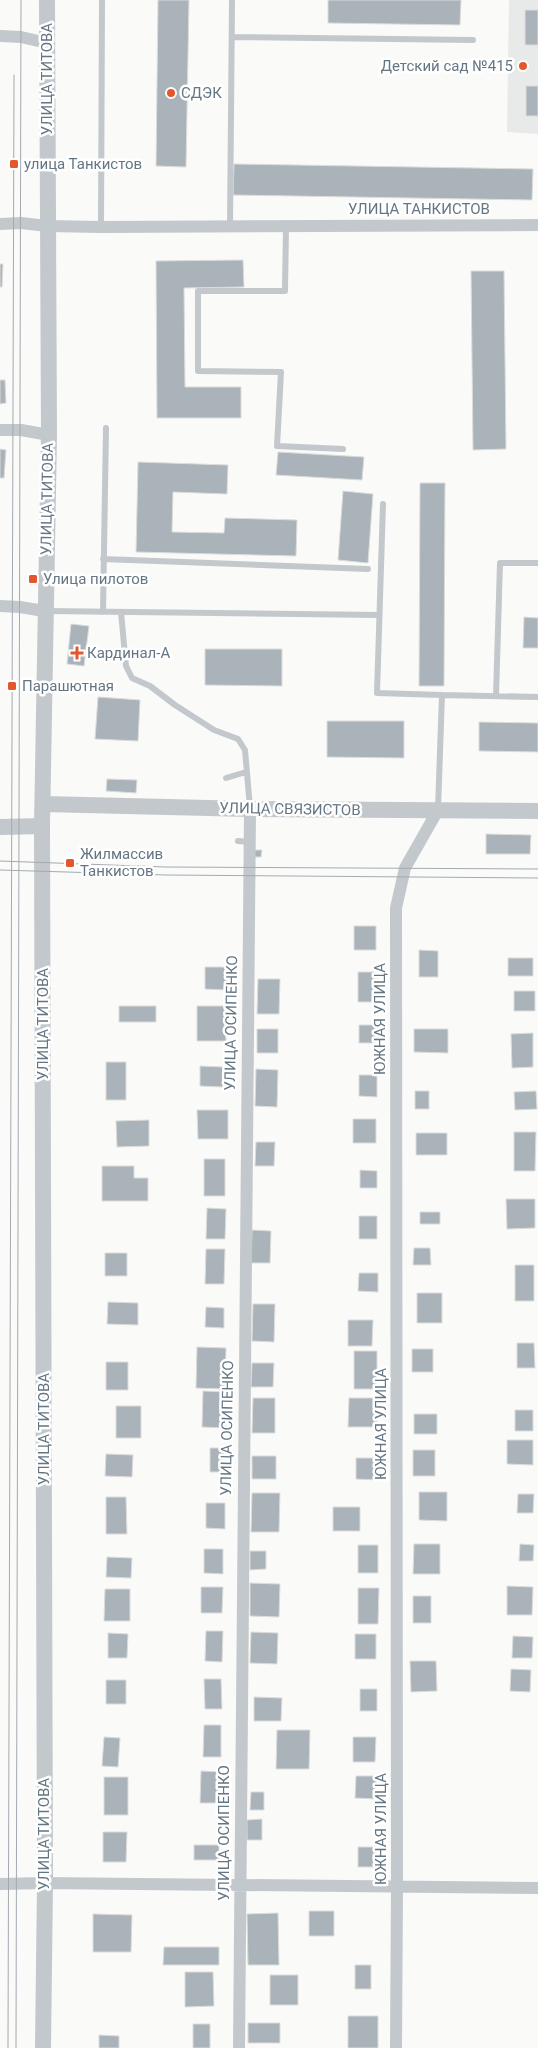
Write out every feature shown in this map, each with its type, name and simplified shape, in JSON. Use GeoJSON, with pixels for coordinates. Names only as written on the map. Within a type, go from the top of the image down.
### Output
{"type":"FeatureCollection","features":[{"type":"Feature","properties":{"kind":"street","name":"УЛИЦА ТИТОВА"},"geometry":{"type":"LineString","coordinates":[[43,2048],[45,1883],[42,826],[44,611],[49,435],[47,0]]}},
{"type":"Feature","properties":{"kind":"street"},"geometry":{"type":"LineString","coordinates":[[0,36],[21,37],[47,43]]}},
{"type":"Feature","properties":{"kind":"street","name":"УЛИЦА ТАНКИСТОВ"},"geometry":{"type":"LineString","coordinates":[[0,224],[21,223],[47,226],[101,227],[538,225]]}},
{"type":"Feature","properties":{"kind":"street"},"geometry":{"type":"LineString","coordinates":[[0,430],[21,430],[49,435]]}},
{"type":"Feature","properties":{"kind":"street"},"geometry":{"type":"LineString","coordinates":[[0,606],[44,611]]}},
{"type":"Feature","properties":{"kind":"street","name":"УЛИЦА СВЯЗИСТОВ"},"geometry":{"type":"LineString","coordinates":[[43,804],[250,809],[538,811]]}},
{"type":"Feature","properties":{"kind":"street","name":"УЛИЦА ОСИПЕНКО"},"geometry":{"type":"LineString","coordinates":[[239,2048],[247,842],[250,809]]}},
{"type":"Feature","properties":{"kind":"street","name":"ЮЖНАЯ УЛИЦА"},"geometry":{"type":"LineString","coordinates":[[396,2048],[396,908],[405,868],[438,810]]}},
{"type":"Feature","properties":{"kind":"street"},"geometry":{"type":"LineString","coordinates":[[0,827],[42,826]]}},
{"type":"Feature","properties":{"kind":"street"},"geometry":{"type":"LineString","coordinates":[[0,1884],[538,1888]]}},
{"type":"Feature","properties":{"kind":"lane"},"geometry":{"type":"LineString","coordinates":[[101,227],[102,0]]}},
{"type":"Feature","properties":{"kind":"lane"},"geometry":{"type":"LineString","coordinates":[[230,227],[232,0]]}},
{"type":"Feature","properties":{"kind":"lane"},"geometry":{"type":"LineString","coordinates":[[232,37],[473,40]]}},
{"type":"Feature","properties":{"kind":"lane"},"geometry":{"type":"LineString","coordinates":[[286,226],[285,291],[198,291],[198,371],[281,372],[277,446],[343,448]]}},
{"type":"Feature","properties":{"kind":"lane"},"geometry":{"type":"LineString","coordinates":[[102,612],[106,428]]}},
{"type":"Feature","properties":{"kind":"lane"},"geometry":{"type":"LineString","coordinates":[[383,504],[377,693],[538,697]]}},
{"type":"Feature","properties":{"kind":"lane"},"geometry":{"type":"LineString","coordinates":[[103,559],[368,569]]}},
{"type":"Feature","properties":{"kind":"lane"},"geometry":{"type":"LineString","coordinates":[[496,696],[500,563],[538,563]]}},
{"type":"Feature","properties":{"kind":"lane"},"geometry":{"type":"LineString","coordinates":[[44,611],[379,615]]}},
{"type":"Feature","properties":{"kind":"lane"},"geometry":{"type":"LineString","coordinates":[[122,612],[126,666],[132,678],[150,686],[214,730],[238,739],[245,750],[250,809]]}},
{"type":"Feature","properties":{"kind":"lane"},"geometry":{"type":"LineString","coordinates":[[438,810],[442,695]]}},
{"type":"Feature","properties":{"kind":"lane"},"geometry":{"type":"LineString","coordinates":[[226,778],[246,772]]}},
{"type":"Feature","properties":{"kind":"shaded area","name":"Детский сад №415"},"geometry":{"type":"Polygon","coordinates":[[[509,0],[538,0],[538,134],[507,132],[509,0]]]}},
{"type":"Feature","properties":{"kind":"building"},"geometry":{"type":"Polygon","coordinates":[[[158,0],[189,0],[186,167],[156,166],[158,0]]]}},
{"type":"Feature","properties":{"kind":"building"},"geometry":{"type":"Polygon","coordinates":[[[328,0],[461,0],[460,25],[328,23],[328,0]]]}},
{"type":"Feature","properties":{"kind":"building"},"geometry":{"type":"Polygon","coordinates":[[[525,10],[538,10],[538,45],[525,45],[525,10]]]}},
{"type":"Feature","properties":{"kind":"building"},"geometry":{"type":"Polygon","coordinates":[[[526,86],[538,86],[538,116],[526,116],[526,86]]]}},
{"type":"Feature","properties":{"kind":"building"},"geometry":{"type":"Polygon","coordinates":[[[234,164],[533,169],[532,200],[233,195],[234,164]]]}},
{"type":"Feature","properties":{"kind":"building"},"geometry":{"type":"Polygon","coordinates":[[[243,260],[244,287],[184,288],[185,387],[241,387],[241,418],[157,418],[156,261],[243,260]]]}},
{"type":"Feature","properties":{"kind":"building"},"geometry":{"type":"Polygon","coordinates":[[[0,264],[3,264],[2,287],[0,287],[0,264]]]}},
{"type":"Feature","properties":{"kind":"building"},"geometry":{"type":"Polygon","coordinates":[[[471,271],[504,271],[506,449],[473,450],[471,271]]]}},
{"type":"Feature","properties":{"kind":"building"},"geometry":{"type":"Polygon","coordinates":[[[0,380],[5,380],[6,403],[0,404],[0,380]]]}},
{"type":"Feature","properties":{"kind":"building"},"geometry":{"type":"Polygon","coordinates":[[[0,449],[6,450],[4,478],[0,478],[0,449]]]}},
{"type":"Feature","properties":{"kind":"building"},"geometry":{"type":"Polygon","coordinates":[[[278,452],[364,457],[362,480],[276,475],[278,452]]]}},
{"type":"Feature","properties":{"kind":"building"},"geometry":{"type":"Polygon","coordinates":[[[138,462],[228,465],[227,494],[173,492],[172,532],[224,533],[225,518],[297,520],[296,556],[136,552],[138,462]]]}},
{"type":"Feature","properties":{"kind":"building"},"geometry":{"type":"Polygon","coordinates":[[[420,483],[445,483],[444,686],[419,686],[420,483]]]}},
{"type":"Feature","properties":{"kind":"building"},"geometry":{"type":"Polygon","coordinates":[[[343,491],[373,494],[368,563],[338,560],[343,491]]]}},
{"type":"Feature","properties":{"kind":"building"},"geometry":{"type":"Polygon","coordinates":[[[524,617],[538,618],[538,648],[523,648],[524,617]]]}},
{"type":"Feature","properties":{"kind":"building"},"geometry":{"type":"Polygon","coordinates":[[[71,624],[89,626],[84,666],[67,664],[71,624]]]}},
{"type":"Feature","properties":{"kind":"building"},"geometry":{"type":"Polygon","coordinates":[[[205,649],[282,649],[282,686],[205,685],[205,649]]]}},
{"type":"Feature","properties":{"kind":"building"},"geometry":{"type":"Polygon","coordinates":[[[98,697],[140,700],[138,741],[95,739],[98,697]]]}},
{"type":"Feature","properties":{"kind":"building"},"geometry":{"type":"Polygon","coordinates":[[[327,721],[404,721],[404,758],[327,757],[327,721]]]}},
{"type":"Feature","properties":{"kind":"building"},"geometry":{"type":"Polygon","coordinates":[[[479,722],[538,723],[538,752],[479,751],[479,722]]]}},
{"type":"Feature","properties":{"kind":"building"},"geometry":{"type":"Polygon","coordinates":[[[107,779],[137,780],[136,793],[106,791],[107,779]]]}},
{"type":"Feature","properties":{"kind":"building"},"geometry":{"type":"Polygon","coordinates":[[[486,834],[531,835],[530,854],[486,854],[486,834]]]}},
{"type":"Feature","properties":{"kind":"building"},"geometry":{"type":"Polygon","coordinates":[[[254,850],[262,850],[261,857],[254,857],[254,850]]]}},
{"type":"Feature","properties":{"kind":"building"},"geometry":{"type":"Polygon","coordinates":[[[354,926],[376,926],[376,950],[354,950],[354,926]]]}},
{"type":"Feature","properties":{"kind":"building"},"geometry":{"type":"Polygon","coordinates":[[[419,950],[438,951],[438,977],[419,977],[419,950]]]}},
{"type":"Feature","properties":{"kind":"building"},"geometry":{"type":"Polygon","coordinates":[[[508,958],[533,958],[533,976],[508,976],[508,958]]]}},
{"type":"Feature","properties":{"kind":"building"},"geometry":{"type":"Polygon","coordinates":[[[205,967],[227,967],[227,990],[205,989],[205,967]]]}},
{"type":"Feature","properties":{"kind":"building"},"geometry":{"type":"Polygon","coordinates":[[[358,972],[380,972],[379,1002],[358,1002],[358,972]]]}},
{"type":"Feature","properties":{"kind":"building"},"geometry":{"type":"Polygon","coordinates":[[[258,979],[280,979],[279,1014],[257,1014],[258,979]]]}},
{"type":"Feature","properties":{"kind":"building"},"geometry":{"type":"Polygon","coordinates":[[[514,991],[535,991],[535,1011],[514,1011],[514,991]]]}},
{"type":"Feature","properties":{"kind":"building"},"geometry":{"type":"Polygon","coordinates":[[[119,1006],[156,1006],[156,1022],[119,1022],[119,1006]]]}},
{"type":"Feature","properties":{"kind":"building"},"geometry":{"type":"Polygon","coordinates":[[[197,1006],[225,1006],[226,1041],[197,1041],[197,1006]]]}},
{"type":"Feature","properties":{"kind":"building"},"geometry":{"type":"Polygon","coordinates":[[[359,1025],[376,1025],[376,1043],[359,1043],[359,1025]]]}},
{"type":"Feature","properties":{"kind":"building"},"geometry":{"type":"Polygon","coordinates":[[[257,1029],[278,1029],[278,1053],[257,1053],[257,1029]]]}},
{"type":"Feature","properties":{"kind":"building"},"geometry":{"type":"Polygon","coordinates":[[[414,1029],[448,1029],[448,1053],[414,1052],[414,1029]]]}},
{"type":"Feature","properties":{"kind":"building"},"geometry":{"type":"Polygon","coordinates":[[[533,1033],[533,1067],[512,1068],[511,1034],[533,1033]]]}},
{"type":"Feature","properties":{"kind":"building"},"geometry":{"type":"Polygon","coordinates":[[[106,1062],[126,1062],[126,1100],[106,1100],[106,1062]]]}},
{"type":"Feature","properties":{"kind":"building"},"geometry":{"type":"Polygon","coordinates":[[[200,1066],[223,1067],[223,1087],[200,1086],[200,1066]]]}},
{"type":"Feature","properties":{"kind":"building"},"geometry":{"type":"Polygon","coordinates":[[[256,1069],[278,1070],[277,1107],[255,1106],[256,1069]]]}},
{"type":"Feature","properties":{"kind":"building"},"geometry":{"type":"Polygon","coordinates":[[[359,1075],[377,1075],[377,1097],[359,1096],[359,1075]]]}},
{"type":"Feature","properties":{"kind":"building"},"geometry":{"type":"Polygon","coordinates":[[[415,1091],[429,1091],[429,1109],[415,1109],[415,1091]]]}},
{"type":"Feature","properties":{"kind":"building"},"geometry":{"type":"Polygon","coordinates":[[[536,1091],[537,1109],[515,1110],[514,1092],[536,1091]]]}},
{"type":"Feature","properties":{"kind":"building"},"geometry":{"type":"Polygon","coordinates":[[[197,1110],[228,1110],[228,1139],[198,1139],[197,1110]]]}},
{"type":"Feature","properties":{"kind":"building"},"geometry":{"type":"Polygon","coordinates":[[[353,1119],[376,1119],[376,1143],[353,1143],[353,1119]]]}},
{"type":"Feature","properties":{"kind":"building"},"geometry":{"type":"Polygon","coordinates":[[[149,1120],[149,1146],[117,1147],[116,1121],[149,1120]]]}},
{"type":"Feature","properties":{"kind":"building"},"geometry":{"type":"Polygon","coordinates":[[[514,1132],[536,1132],[535,1171],[514,1171],[514,1132]]]}},
{"type":"Feature","properties":{"kind":"building"},"geometry":{"type":"Polygon","coordinates":[[[416,1133],[447,1133],[447,1155],[416,1155],[416,1133]]]}},
{"type":"Feature","properties":{"kind":"building"},"geometry":{"type":"Polygon","coordinates":[[[256,1142],[275,1142],[274,1166],[255,1166],[256,1142]]]}},
{"type":"Feature","properties":{"kind":"building"},"geometry":{"type":"Polygon","coordinates":[[[204,1159],[225,1159],[225,1196],[204,1196],[204,1159]]]}},
{"type":"Feature","properties":{"kind":"building"},"geometry":{"type":"Polygon","coordinates":[[[102,1166],[134,1166],[134,1178],[148,1178],[148,1201],[102,1201],[102,1166]]]}},
{"type":"Feature","properties":{"kind":"building"},"geometry":{"type":"Polygon","coordinates":[[[360,1170],[377,1171],[377,1188],[360,1188],[360,1170]]]}},
{"type":"Feature","properties":{"kind":"building"},"geometry":{"type":"Polygon","coordinates":[[[506,1199],[535,1199],[535,1228],[507,1229],[506,1199]]]}},
{"type":"Feature","properties":{"kind":"building"},"geometry":{"type":"Polygon","coordinates":[[[207,1208],[226,1209],[225,1239],[206,1239],[207,1208]]]}},
{"type":"Feature","properties":{"kind":"building"},"geometry":{"type":"Polygon","coordinates":[[[420,1212],[440,1212],[440,1224],[420,1224],[420,1212]]]}},
{"type":"Feature","properties":{"kind":"building"},"geometry":{"type":"Polygon","coordinates":[[[359,1216],[377,1216],[377,1239],[359,1239],[359,1216]]]}},
{"type":"Feature","properties":{"kind":"building"},"geometry":{"type":"Polygon","coordinates":[[[252,1230],[271,1231],[270,1263],[251,1263],[252,1230]]]}},
{"type":"Feature","properties":{"kind":"building"},"geometry":{"type":"Polygon","coordinates":[[[414,1248],[430,1248],[431,1265],[413,1265],[414,1248]]]}},
{"type":"Feature","properties":{"kind":"building"},"geometry":{"type":"Polygon","coordinates":[[[206,1249],[225,1249],[224,1284],[205,1284],[206,1249]]]}},
{"type":"Feature","properties":{"kind":"building"},"geometry":{"type":"Polygon","coordinates":[[[105,1253],[127,1253],[127,1276],[105,1276],[105,1253]]]}},
{"type":"Feature","properties":{"kind":"building"},"geometry":{"type":"Polygon","coordinates":[[[515,1265],[534,1265],[534,1301],[515,1301],[515,1265]]]}},
{"type":"Feature","properties":{"kind":"building"},"geometry":{"type":"Polygon","coordinates":[[[359,1273],[378,1273],[378,1292],[358,1291],[359,1273]]]}},
{"type":"Feature","properties":{"kind":"building"},"geometry":{"type":"Polygon","coordinates":[[[417,1293],[442,1293],[442,1323],[417,1323],[417,1293]]]}},
{"type":"Feature","properties":{"kind":"building"},"geometry":{"type":"Polygon","coordinates":[[[108,1302],[138,1303],[138,1325],[107,1324],[108,1302]]]}},
{"type":"Feature","properties":{"kind":"building"},"geometry":{"type":"Polygon","coordinates":[[[253,1304],[275,1304],[274,1342],[252,1341],[253,1304]]]}},
{"type":"Feature","properties":{"kind":"building"},"geometry":{"type":"Polygon","coordinates":[[[206,1307],[224,1308],[224,1328],[205,1327],[206,1307]]]}},
{"type":"Feature","properties":{"kind":"building"},"geometry":{"type":"Polygon","coordinates":[[[348,1320],[373,1320],[372,1346],[348,1346],[348,1320]]]}},
{"type":"Feature","properties":{"kind":"building"},"geometry":{"type":"Polygon","coordinates":[[[517,1343],[534,1343],[535,1368],[517,1368],[517,1343]]]}},
{"type":"Feature","properties":{"kind":"building"},"geometry":{"type":"Polygon","coordinates":[[[197,1347],[226,1348],[225,1389],[196,1388],[197,1347]]]}},
{"type":"Feature","properties":{"kind":"building"},"geometry":{"type":"Polygon","coordinates":[[[412,1349],[433,1349],[433,1372],[412,1372],[412,1349]]]}},
{"type":"Feature","properties":{"kind":"building"},"geometry":{"type":"Polygon","coordinates":[[[354,1351],[377,1351],[377,1389],[354,1389],[354,1351]]]}},
{"type":"Feature","properties":{"kind":"building"},"geometry":{"type":"Polygon","coordinates":[[[106,1362],[128,1362],[128,1390],[106,1390],[106,1362]]]}},
{"type":"Feature","properties":{"kind":"building"},"geometry":{"type":"Polygon","coordinates":[[[252,1363],[274,1363],[273,1387],[251,1387],[252,1363]]]}},
{"type":"Feature","properties":{"kind":"building"},"geometry":{"type":"Polygon","coordinates":[[[203,1391],[227,1392],[226,1428],[202,1427],[203,1391]]]}},
{"type":"Feature","properties":{"kind":"building"},"geometry":{"type":"Polygon","coordinates":[[[253,1398],[275,1398],[275,1433],[252,1433],[253,1398]]]}},
{"type":"Feature","properties":{"kind":"building"},"geometry":{"type":"Polygon","coordinates":[[[349,1398],[377,1398],[377,1427],[348,1427],[349,1398]]]}},
{"type":"Feature","properties":{"kind":"building"},"geometry":{"type":"Polygon","coordinates":[[[116,1406],[141,1406],[141,1438],[116,1438],[116,1406]]]}},
{"type":"Feature","properties":{"kind":"building"},"geometry":{"type":"Polygon","coordinates":[[[515,1410],[533,1410],[533,1431],[515,1431],[515,1410]]]}},
{"type":"Feature","properties":{"kind":"building"},"geometry":{"type":"Polygon","coordinates":[[[414,1414],[437,1414],[437,1434],[414,1434],[414,1414]]]}},
{"type":"Feature","properties":{"kind":"building"},"geometry":{"type":"Polygon","coordinates":[[[507,1440],[533,1440],[533,1465],[507,1464],[507,1440]]]}},
{"type":"Feature","properties":{"kind":"building"},"geometry":{"type":"Polygon","coordinates":[[[210,1448],[227,1448],[227,1472],[210,1472],[210,1448]]]}},
{"type":"Feature","properties":{"kind":"building"},"geometry":{"type":"Polygon","coordinates":[[[413,1450],[435,1450],[435,1476],[413,1476],[413,1450]]]}},
{"type":"Feature","properties":{"kind":"building"},"geometry":{"type":"Polygon","coordinates":[[[106,1454],[133,1455],[132,1477],[105,1476],[106,1454]]]}},
{"type":"Feature","properties":{"kind":"building"},"geometry":{"type":"Polygon","coordinates":[[[252,1456],[276,1456],[276,1479],[252,1479],[252,1456]]]}},
{"type":"Feature","properties":{"kind":"building"},"geometry":{"type":"Polygon","coordinates":[[[356,1458],[378,1458],[377,1480],[356,1479],[356,1458]]]}},
{"type":"Feature","properties":{"kind":"building"},"geometry":{"type":"Polygon","coordinates":[[[419,1492],[447,1492],[447,1521],[419,1520],[419,1492]]]}},
{"type":"Feature","properties":{"kind":"building"},"geometry":{"type":"Polygon","coordinates":[[[252,1493],[280,1493],[279,1532],[251,1532],[252,1493]]]}},
{"type":"Feature","properties":{"kind":"building"},"geometry":{"type":"Polygon","coordinates":[[[518,1494],[534,1494],[533,1513],[517,1513],[518,1494]]]}},
{"type":"Feature","properties":{"kind":"building"},"geometry":{"type":"Polygon","coordinates":[[[106,1497],[126,1497],[127,1534],[106,1534],[106,1497]]]}},
{"type":"Feature","properties":{"kind":"building"},"geometry":{"type":"Polygon","coordinates":[[[206,1503],[225,1503],[225,1529],[206,1528],[206,1503]]]}},
{"type":"Feature","properties":{"kind":"building"},"geometry":{"type":"Polygon","coordinates":[[[333,1507],[360,1507],[360,1531],[333,1531],[333,1507]]]}},
{"type":"Feature","properties":{"kind":"building"},"geometry":{"type":"Polygon","coordinates":[[[414,1544],[440,1544],[440,1574],[413,1574],[414,1544]]]}},
{"type":"Feature","properties":{"kind":"building"},"geometry":{"type":"Polygon","coordinates":[[[520,1544],[534,1545],[533,1561],[519,1561],[520,1544]]]}},
{"type":"Feature","properties":{"kind":"building"},"geometry":{"type":"Polygon","coordinates":[[[358,1545],[378,1545],[378,1573],[358,1573],[358,1545]]]}},
{"type":"Feature","properties":{"kind":"building"},"geometry":{"type":"Polygon","coordinates":[[[204,1549],[223,1549],[223,1574],[204,1573],[204,1549]]]}},
{"type":"Feature","properties":{"kind":"building"},"geometry":{"type":"Polygon","coordinates":[[[250,1551],[266,1551],[266,1569],[250,1570],[250,1551]]]}},
{"type":"Feature","properties":{"kind":"building"},"geometry":{"type":"Polygon","coordinates":[[[107,1557],[132,1558],[131,1578],[106,1577],[107,1557]]]}},
{"type":"Feature","properties":{"kind":"building"},"geometry":{"type":"Polygon","coordinates":[[[250,1583],[280,1584],[279,1617],[250,1616],[250,1583]]]}},
{"type":"Feature","properties":{"kind":"building"},"geometry":{"type":"Polygon","coordinates":[[[507,1586],[533,1587],[532,1615],[507,1615],[507,1586]]]}},
{"type":"Feature","properties":{"kind":"building"},"geometry":{"type":"Polygon","coordinates":[[[201,1587],[223,1587],[222,1613],[201,1613],[201,1587]]]}},
{"type":"Feature","properties":{"kind":"building"},"geometry":{"type":"Polygon","coordinates":[[[358,1588],[379,1588],[378,1624],[358,1624],[358,1588]]]}},
{"type":"Feature","properties":{"kind":"building"},"geometry":{"type":"Polygon","coordinates":[[[105,1589],[130,1589],[130,1621],[104,1621],[105,1589]]]}},
{"type":"Feature","properties":{"kind":"building"},"geometry":{"type":"Polygon","coordinates":[[[413,1596],[431,1596],[431,1623],[413,1623],[413,1596]]]}},
{"type":"Feature","properties":{"kind":"building"},"geometry":{"type":"Polygon","coordinates":[[[206,1631],[223,1631],[222,1662],[205,1661],[206,1631]]]}},
{"type":"Feature","properties":{"kind":"building"},"geometry":{"type":"Polygon","coordinates":[[[251,1632],[278,1633],[277,1664],[250,1663],[251,1632]]]}},
{"type":"Feature","properties":{"kind":"building"},"geometry":{"type":"Polygon","coordinates":[[[108,1633],[128,1634],[127,1658],[108,1658],[108,1633]]]}},
{"type":"Feature","properties":{"kind":"building"},"geometry":{"type":"Polygon","coordinates":[[[355,1634],[376,1634],[376,1659],[355,1659],[355,1634]]]}},
{"type":"Feature","properties":{"kind":"building"},"geometry":{"type":"Polygon","coordinates":[[[513,1636],[533,1637],[532,1658],[512,1658],[513,1636]]]}},
{"type":"Feature","properties":{"kind":"building"},"geometry":{"type":"Polygon","coordinates":[[[410,1661],[436,1661],[437,1691],[411,1692],[410,1661]]]}},
{"type":"Feature","properties":{"kind":"building"},"geometry":{"type":"Polygon","coordinates":[[[511,1669],[531,1670],[530,1692],[510,1691],[511,1669]]]}},
{"type":"Feature","properties":{"kind":"building"},"geometry":{"type":"Polygon","coordinates":[[[204,1679],[221,1679],[222,1709],[205,1709],[204,1679]]]}},
{"type":"Feature","properties":{"kind":"building"},"geometry":{"type":"Polygon","coordinates":[[[106,1680],[126,1680],[126,1704],[106,1704],[106,1680]]]}},
{"type":"Feature","properties":{"kind":"building"},"geometry":{"type":"Polygon","coordinates":[[[360,1689],[377,1689],[377,1711],[360,1711],[360,1689]]]}},
{"type":"Feature","properties":{"kind":"building"},"geometry":{"type":"Polygon","coordinates":[[[254,1697],[282,1698],[281,1721],[254,1721],[254,1697]]]}},
{"type":"Feature","properties":{"kind":"building"},"geometry":{"type":"Polygon","coordinates":[[[204,1725],[221,1725],[221,1757],[203,1757],[204,1725]]]}},
{"type":"Feature","properties":{"kind":"building"},"geometry":{"type":"Polygon","coordinates":[[[277,1730],[310,1730],[309,1769],[276,1769],[277,1730]]]}},
{"type":"Feature","properties":{"kind":"building"},"geometry":{"type":"Polygon","coordinates":[[[104,1737],[120,1738],[118,1767],[102,1766],[104,1737]]]}},
{"type":"Feature","properties":{"kind":"building"},"geometry":{"type":"Polygon","coordinates":[[[353,1737],[376,1737],[375,1762],[353,1762],[353,1737]]]}},
{"type":"Feature","properties":{"kind":"building"},"geometry":{"type":"Polygon","coordinates":[[[201,1771],[223,1772],[222,1803],[200,1803],[201,1771]]]}},
{"type":"Feature","properties":{"kind":"building"},"geometry":{"type":"Polygon","coordinates":[[[356,1776],[377,1776],[377,1799],[355,1798],[356,1776]]]}},
{"type":"Feature","properties":{"kind":"building"},"geometry":{"type":"Polygon","coordinates":[[[104,1777],[128,1777],[128,1815],[104,1815],[104,1777]]]}},
{"type":"Feature","properties":{"kind":"building"},"geometry":{"type":"Polygon","coordinates":[[[251,1792],[264,1792],[264,1810],[250,1810],[251,1792]]]}},
{"type":"Feature","properties":{"kind":"building"},"geometry":{"type":"Polygon","coordinates":[[[262,1819],[262,1840],[247,1840],[247,1820],[262,1819]]]}},
{"type":"Feature","properties":{"kind":"building"},"geometry":{"type":"Polygon","coordinates":[[[103,1832],[127,1832],[126,1862],[103,1862],[103,1832]]]}},
{"type":"Feature","properties":{"kind":"building"},"geometry":{"type":"Polygon","coordinates":[[[194,1845],[219,1845],[219,1860],[194,1860],[194,1845]]]}},
{"type":"Feature","properties":{"kind":"building"},"geometry":{"type":"Polygon","coordinates":[[[358,1847],[376,1847],[376,1867],[358,1867],[358,1847]]]}},
{"type":"Feature","properties":{"kind":"building"},"geometry":{"type":"Polygon","coordinates":[[[309,1911],[334,1911],[334,1936],[309,1936],[309,1911]]]}},
{"type":"Feature","properties":{"kind":"building"},"geometry":{"type":"Polygon","coordinates":[[[278,1913],[279,1965],[248,1965],[247,1914],[278,1913]]]}},
{"type":"Feature","properties":{"kind":"building"},"geometry":{"type":"Polygon","coordinates":[[[93,1914],[132,1915],[131,1952],[93,1952],[93,1914]]]}},
{"type":"Feature","properties":{"kind":"building"},"geometry":{"type":"Polygon","coordinates":[[[164,1947],[219,1947],[219,1965],[163,1965],[164,1947]]]}},
{"type":"Feature","properties":{"kind":"building"},"geometry":{"type":"Polygon","coordinates":[[[355,1965],[371,1965],[371,1989],[355,1989],[355,1965]]]}},
{"type":"Feature","properties":{"kind":"building"},"geometry":{"type":"Polygon","coordinates":[[[185,1972],[213,1972],[214,2006],[185,2007],[185,1972]]]}},
{"type":"Feature","properties":{"kind":"building"},"geometry":{"type":"Polygon","coordinates":[[[270,1975],[298,1975],[298,2005],[270,2005],[270,1975]]]}},
{"type":"Feature","properties":{"kind":"building"},"geometry":{"type":"Polygon","coordinates":[[[348,2016],[378,2016],[378,2048],[348,2048],[348,2016]]]}},
{"type":"Feature","properties":{"kind":"building"},"geometry":{"type":"Polygon","coordinates":[[[248,2023],[280,2023],[280,2043],[248,2043],[248,2023]]]}},
{"type":"Feature","properties":{"kind":"building"},"geometry":{"type":"Polygon","coordinates":[[[193,2024],[210,2024],[210,2048],[193,2048],[193,2024]]]}},
{"type":"Feature","properties":{"kind":"building"},"geometry":{"type":"Polygon","coordinates":[[[99,2035],[119,2036],[119,2048],[99,2048],[99,2035]]]}},
{"type":"Feature","properties":{"kind":"tram line"},"geometry":{"type":"LineString","coordinates":[[16,2048],[21,0]]}},
{"type":"Feature","properties":{"kind":"tram line"},"geometry":{"type":"LineString","coordinates":[[8,2048],[14,75]]}},
{"type":"Feature","properties":{"kind":"tram line"},"geometry":{"type":"LineString","coordinates":[[0,861],[166,867],[538,869]]}},
{"type":"Feature","properties":{"kind":"tram line"},"geometry":{"type":"LineString","coordinates":[[0,870],[166,875],[538,878]]}},
{"type":"Feature","properties":{"kind":"place","name":"Детский сад №415"},"geometry":{"type":"Point","coordinates":[523,66]}},
{"type":"Feature","properties":{"kind":"place","name":"СДЭК"},"geometry":{"type":"Point","coordinates":[171,93]}},
{"type":"Feature","properties":{"kind":"place","name":"улица Танкистов"},"geometry":{"type":"Point","coordinates":[14,164]}},
{"type":"Feature","properties":{"kind":"place","name":"Улица пилотов"},"geometry":{"type":"Point","coordinates":[33,579]}},
{"type":"Feature","properties":{"kind":"place","name":"Кардинал-А"},"geometry":{"type":"Point","coordinates":[77,653]}},
{"type":"Feature","properties":{"kind":"place","name":"Парашютная"},"geometry":{"type":"Point","coordinates":[12,686]}},
{"type":"Feature","properties":{"kind":"place","name":"Жилмассив Танкистов"},"geometry":{"type":"Point","coordinates":[70,863]}}]}
